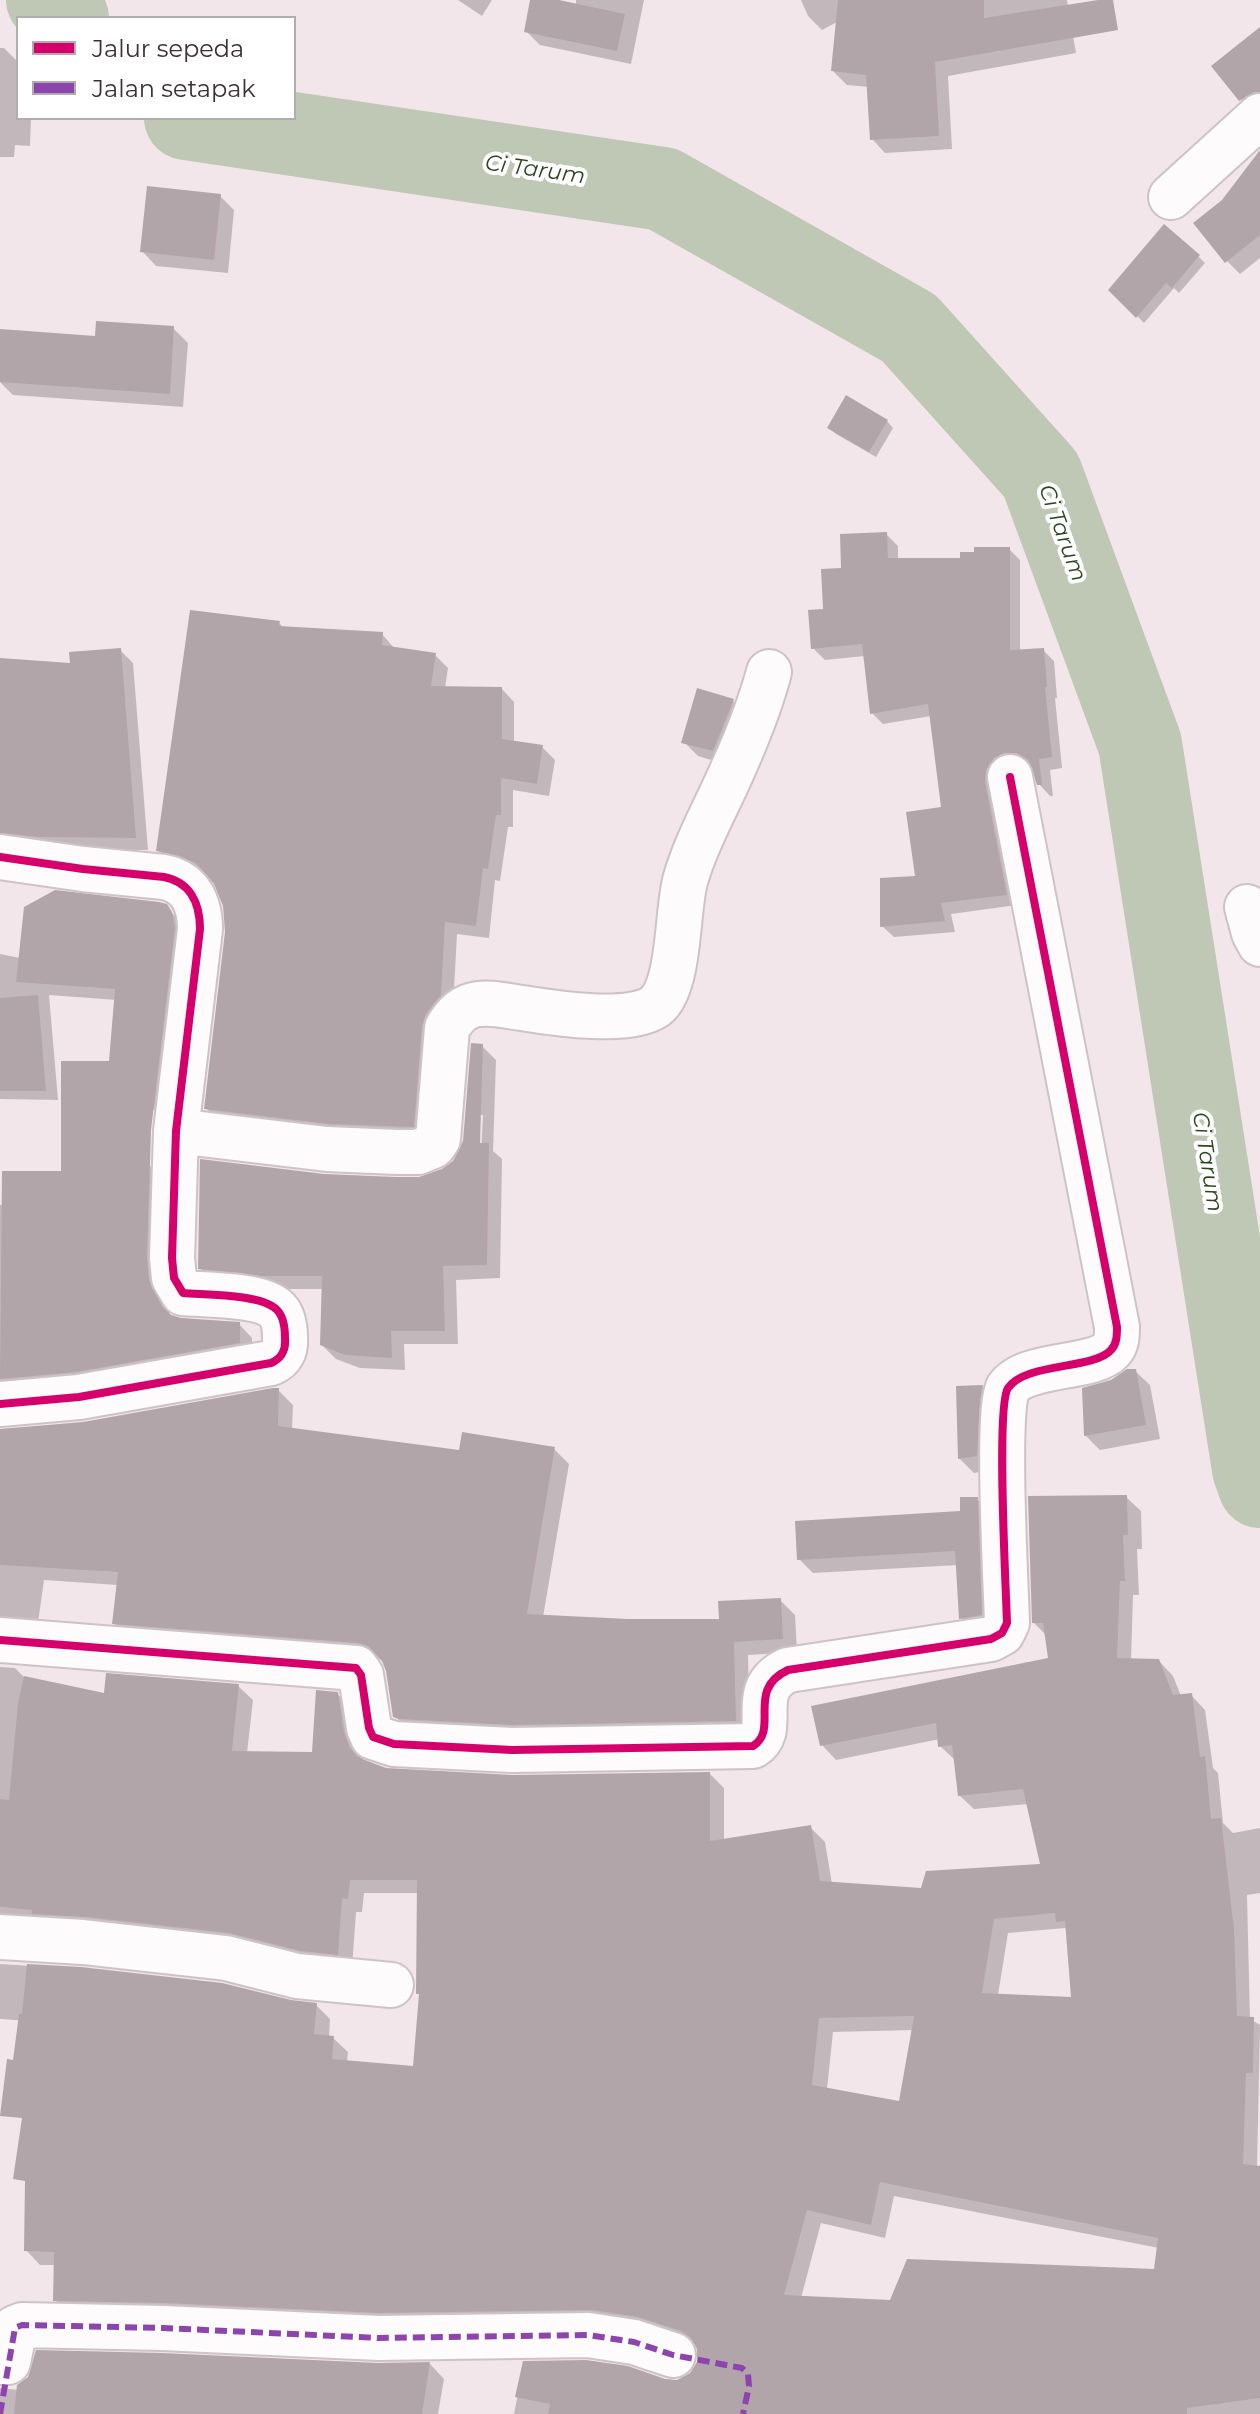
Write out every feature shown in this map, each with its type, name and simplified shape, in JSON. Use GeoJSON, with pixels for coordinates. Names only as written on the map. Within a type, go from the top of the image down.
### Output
{"type":"FeatureCollection","features":[{"type":"Feature","properties":{"kind":"street"},"geometry":{"type":"LineString","coordinates":[[1171,197],[1260,116]]}},
{"type":"Feature","properties":{"kind":"street"},"geometry":{"type":"LineString","coordinates":[[176,1131],[327,1149],[418,1152],[433,1146],[438,1139],[447,1028],[464,1008],[490,1004],[615,1017],[639,1015],[658,1005],[668,987],[685,881],[738,758],[769,672]]}},
{"type":"Feature","properties":{"kind":"street"},"geometry":{"type":"LineString","coordinates":[[0,1640],[356,1668],[361,1675],[373,1737],[394,1744],[512,1750],[753,1746],[758,1743],[763,1730],[767,1688],[773,1678],[788,1670],[999,1636],[1007,1623],[1003,1403],[1007,1389],[1026,1374],[1099,1358],[1111,1351],[1116,1342],[1117,1327],[1010,777]]}},
{"type":"Feature","properties":{"kind":"street"},"geometry":{"type":"LineString","coordinates":[[0,857],[175,879],[192,893],[200,917],[200,929],[176,1131],[174,1278],[183,1293],[255,1299],[274,1306],[283,1319],[285,1334],[285,1346],[280,1358],[271,1363],[79,1397],[0,1404]]}},
{"type":"Feature","properties":{"kind":"street"},"geometry":{"type":"LineString","coordinates":[[0,1937],[83,1942],[226,1958],[297,1976],[391,1985]]}},
{"type":"Feature","properties":{"kind":"street"},"geometry":{"type":"LineString","coordinates":[[0,2362],[8,2362],[15,2328],[22,2325],[379,2338],[588,2335],[634,2342],[673,2355]]}},
{"type":"Feature","properties":{"kind":"building"},"geometry":{"type":"Polygon","coordinates":[[[530,0],[559,0],[625,14],[617,51],[524,32],[530,0]]]}},
{"type":"Feature","properties":{"kind":"building"},"geometry":{"type":"Polygon","coordinates":[[[838,0],[984,0],[984,18],[1113,0],[1118,30],[935,62],[939,136],[870,140],[866,75],[831,71],[838,0]]]}},
{"type":"Feature","properties":{"kind":"building"},"geometry":{"type":"Polygon","coordinates":[[[1260,27],[1260,92],[1239,101],[1211,66],[1260,27]]]}},
{"type":"Feature","properties":{"kind":"building"},"geometry":{"type":"Polygon","coordinates":[[[1260,150],[1260,235],[1225,263],[1193,223],[1222,200],[1260,150]]]}},
{"type":"Feature","properties":{"kind":"building"},"geometry":{"type":"Polygon","coordinates":[[[147,186],[221,194],[214,260],[140,252],[147,186]]]}},
{"type":"Feature","properties":{"kind":"building"},"geometry":{"type":"Polygon","coordinates":[[[1164,224],[1200,255],[1172,288],[1166,283],[1136,318],[1108,290],[1164,224]]]}},
{"type":"Feature","properties":{"kind":"building"},"geometry":{"type":"Polygon","coordinates":[[[96,321],[174,326],[170,394],[0,382],[0,329],[95,336],[96,321]]]}},
{"type":"Feature","properties":{"kind":"building"},"geometry":{"type":"Polygon","coordinates":[[[846,395],[888,420],[869,452],[827,428],[846,395]]]}},
{"type":"Feature","properties":{"kind":"building"},"geometry":{"type":"Polygon","coordinates":[[[887,532],[888,558],[960,558],[960,552],[974,552],[974,547],[1010,547],[1010,650],[1044,648],[1052,757],[1039,759],[1042,785],[1037,785],[1029,761],[1017,753],[1004,753],[994,758],[986,770],[985,782],[1007,895],[941,903],[945,921],[880,927],[880,878],[915,876],[906,812],[941,807],[928,704],[870,714],[862,644],[811,649],[808,610],[823,609],[821,569],[841,568],[840,534],[887,532]]]}},
{"type":"Feature","properties":{"kind":"building"},"geometry":{"type":"Polygon","coordinates":[[[190,610],[280,621],[279,626],[383,632],[382,645],[436,653],[431,686],[502,687],[502,739],[543,745],[537,784],[501,778],[501,815],[496,815],[488,869],[483,868],[476,926],[445,922],[441,995],[426,1014],[422,1026],[414,1127],[329,1124],[204,1109],[225,932],[223,906],[214,884],[197,864],[180,856],[156,851],[190,610]]]}},
{"type":"Feature","properties":{"kind":"building"},"geometry":{"type":"Polygon","coordinates":[[[121,648],[136,838],[39,837],[0,833],[0,658],[70,663],[69,652],[121,648]]]}},
{"type":"Feature","properties":{"kind":"building"},"geometry":{"type":"Polygon","coordinates":[[[697,688],[734,699],[713,751],[681,743],[697,688]]]}},
{"type":"Feature","properties":{"kind":"building"},"geometry":{"type":"Polygon","coordinates":[[[55,890],[159,902],[167,904],[172,912],[175,928],[151,1130],[149,1280],[162,1306],[171,1315],[240,1322],[240,1343],[76,1372],[0,1379],[2,1171],[61,1171],[61,1061],[109,1061],[115,989],[16,982],[24,907],[55,890]]]}},
{"type":"Feature","properties":{"kind":"building"},"geometry":{"type":"Polygon","coordinates":[[[38,995],[46,1091],[0,1091],[0,998],[38,995]]]}},
{"type":"Feature","properties":{"kind":"building"},"geometry":{"type":"Polygon","coordinates":[[[471,1043],[483,1044],[480,1143],[489,1143],[487,1265],[443,1266],[445,1331],[391,1331],[392,1358],[345,1355],[320,1345],[322,1276],[262,1276],[198,1269],[200,1159],[324,1174],[396,1177],[419,1177],[442,1169],[453,1161],[463,1141],[471,1043]]]}},
{"type":"Feature","properties":{"kind":"building"},"geometry":{"type":"Polygon","coordinates":[[[1127,1369],[1136,1369],[1146,1425],[1084,1436],[1082,1388],[1111,1380],[1127,1369]]]}},
{"type":"Feature","properties":{"kind":"building"},"geometry":{"type":"Polygon","coordinates":[[[983,1385],[977,1456],[958,1459],[956,1386],[983,1385]]]}},
{"type":"Feature","properties":{"kind":"building"},"geometry":{"type":"Polygon","coordinates":[[[279,1388],[278,1426],[459,1450],[462,1432],[555,1447],[527,1614],[719,1619],[718,1601],[781,1598],[783,1639],[734,1642],[736,1721],[512,1725],[399,1719],[393,1717],[382,1661],[368,1646],[112,1624],[118,1572],[0,1565],[0,1429],[83,1422],[279,1388]]]}},
{"type":"Feature","properties":{"kind":"building"},"geometry":{"type":"Polygon","coordinates":[[[1127,1495],[1128,1535],[1123,1535],[1125,1581],[1120,1581],[1117,1658],[1159,1659],[1173,1695],[1192,1693],[1200,1757],[1205,1756],[1211,1819],[1221,1818],[1234,1930],[1237,2016],[1254,2017],[1253,2073],[1246,2073],[1243,2164],[1260,2166],[1260,2398],[1187,2408],[1187,2414],[548,2414],[550,2404],[515,2397],[523,2361],[586,2360],[628,2366],[677,2380],[690,2373],[697,2362],[697,2349],[691,2338],[681,2331],[638,2317],[592,2310],[379,2313],[53,2301],[54,2252],[24,2251],[25,2181],[13,2179],[22,2118],[0,2116],[7,2059],[13,2060],[19,2014],[22,2014],[27,1964],[222,1983],[291,2000],[317,2003],[314,2034],[334,2036],[332,2059],[413,2066],[419,1994],[416,1994],[417,1880],[350,1880],[348,1899],[342,1898],[338,1955],[301,1951],[229,1933],[32,1914],[32,1910],[0,1907],[0,1799],[9,1800],[18,1703],[24,1676],[104,1693],[106,1673],[239,1684],[232,1751],[312,1752],[316,1690],[338,1692],[344,1732],[350,1748],[357,1756],[386,1768],[512,1775],[710,1772],[710,1841],[811,1825],[820,1881],[921,1888],[926,1871],[1040,1864],[1023,1789],[958,1796],[952,1745],[938,1747],[936,1723],[820,1746],[811,1706],[1048,1658],[1043,1623],[1032,1623],[1028,1496],[1127,1495]],[[1055,1913],[994,1919],[982,1993],[1071,1997],[1065,1921],[1056,1922],[1055,1913]],[[914,2016],[819,2018],[812,2085],[899,2101],[914,2016]],[[880,2182],[871,2225],[807,2210],[784,2295],[890,2300],[907,2259],[1154,2269],[1158,2238],[880,2182]]]}},
{"type":"Feature","properties":{"kind":"building"},"geometry":{"type":"Polygon","coordinates":[[[960,1497],[978,1497],[982,1615],[959,1619],[955,1551],[797,1560],[795,1521],[960,1511],[960,1497]]]}},
{"type":"Feature","properties":{"kind":"building"},"geometry":{"type":"Polygon","coordinates":[[[36,2350],[378,2363],[430,2362],[422,2414],[14,2414],[17,2385],[28,2377],[36,2350]]]}},
{"type":"Feature","properties":{"kind":"waterway","name":"Ci Tarum"},"geometry":{"type":"LineString","coordinates":[[48,0],[65,16]]}},
{"type":"Feature","properties":{"kind":"waterway","name":"Ci Tarum"},"geometry":{"type":"LineString","coordinates":[[199,120],[663,189],[909,328],[1041,475],[1140,744],[1254,1469],[1260,1486]]}},
{"type":"Feature","properties":{"kind":"marked path"},"geometry":{"type":"LineString","coordinates":[[0,2414],[15,2328],[22,2325],[379,2338],[588,2335],[634,2342],[673,2355],[742,2368],[748,2374],[749,2386],[743,2414]]}},
{"type":"Feature","properties":{"kind":"cycle path"},"geometry":{"type":"LineString","coordinates":[[0,1640],[356,1668],[361,1675],[373,1737],[394,1744],[512,1750],[753,1746],[764,1730],[768,1688],[775,1678],[788,1670],[991,1639],[1002,1633],[1007,1623],[1002,1461],[1004,1402],[1008,1388],[1029,1374],[1102,1356],[1114,1345],[1117,1330],[1010,777]]}},
{"type":"Feature","properties":{"kind":"cycle path"},"geometry":{"type":"LineString","coordinates":[[0,857],[164,877],[181,884],[192,895],[200,929],[176,1131],[174,1278],[183,1293],[246,1298],[268,1304],[279,1312],[285,1342],[281,1356],[271,1363],[79,1397],[0,1404]]}}]}
